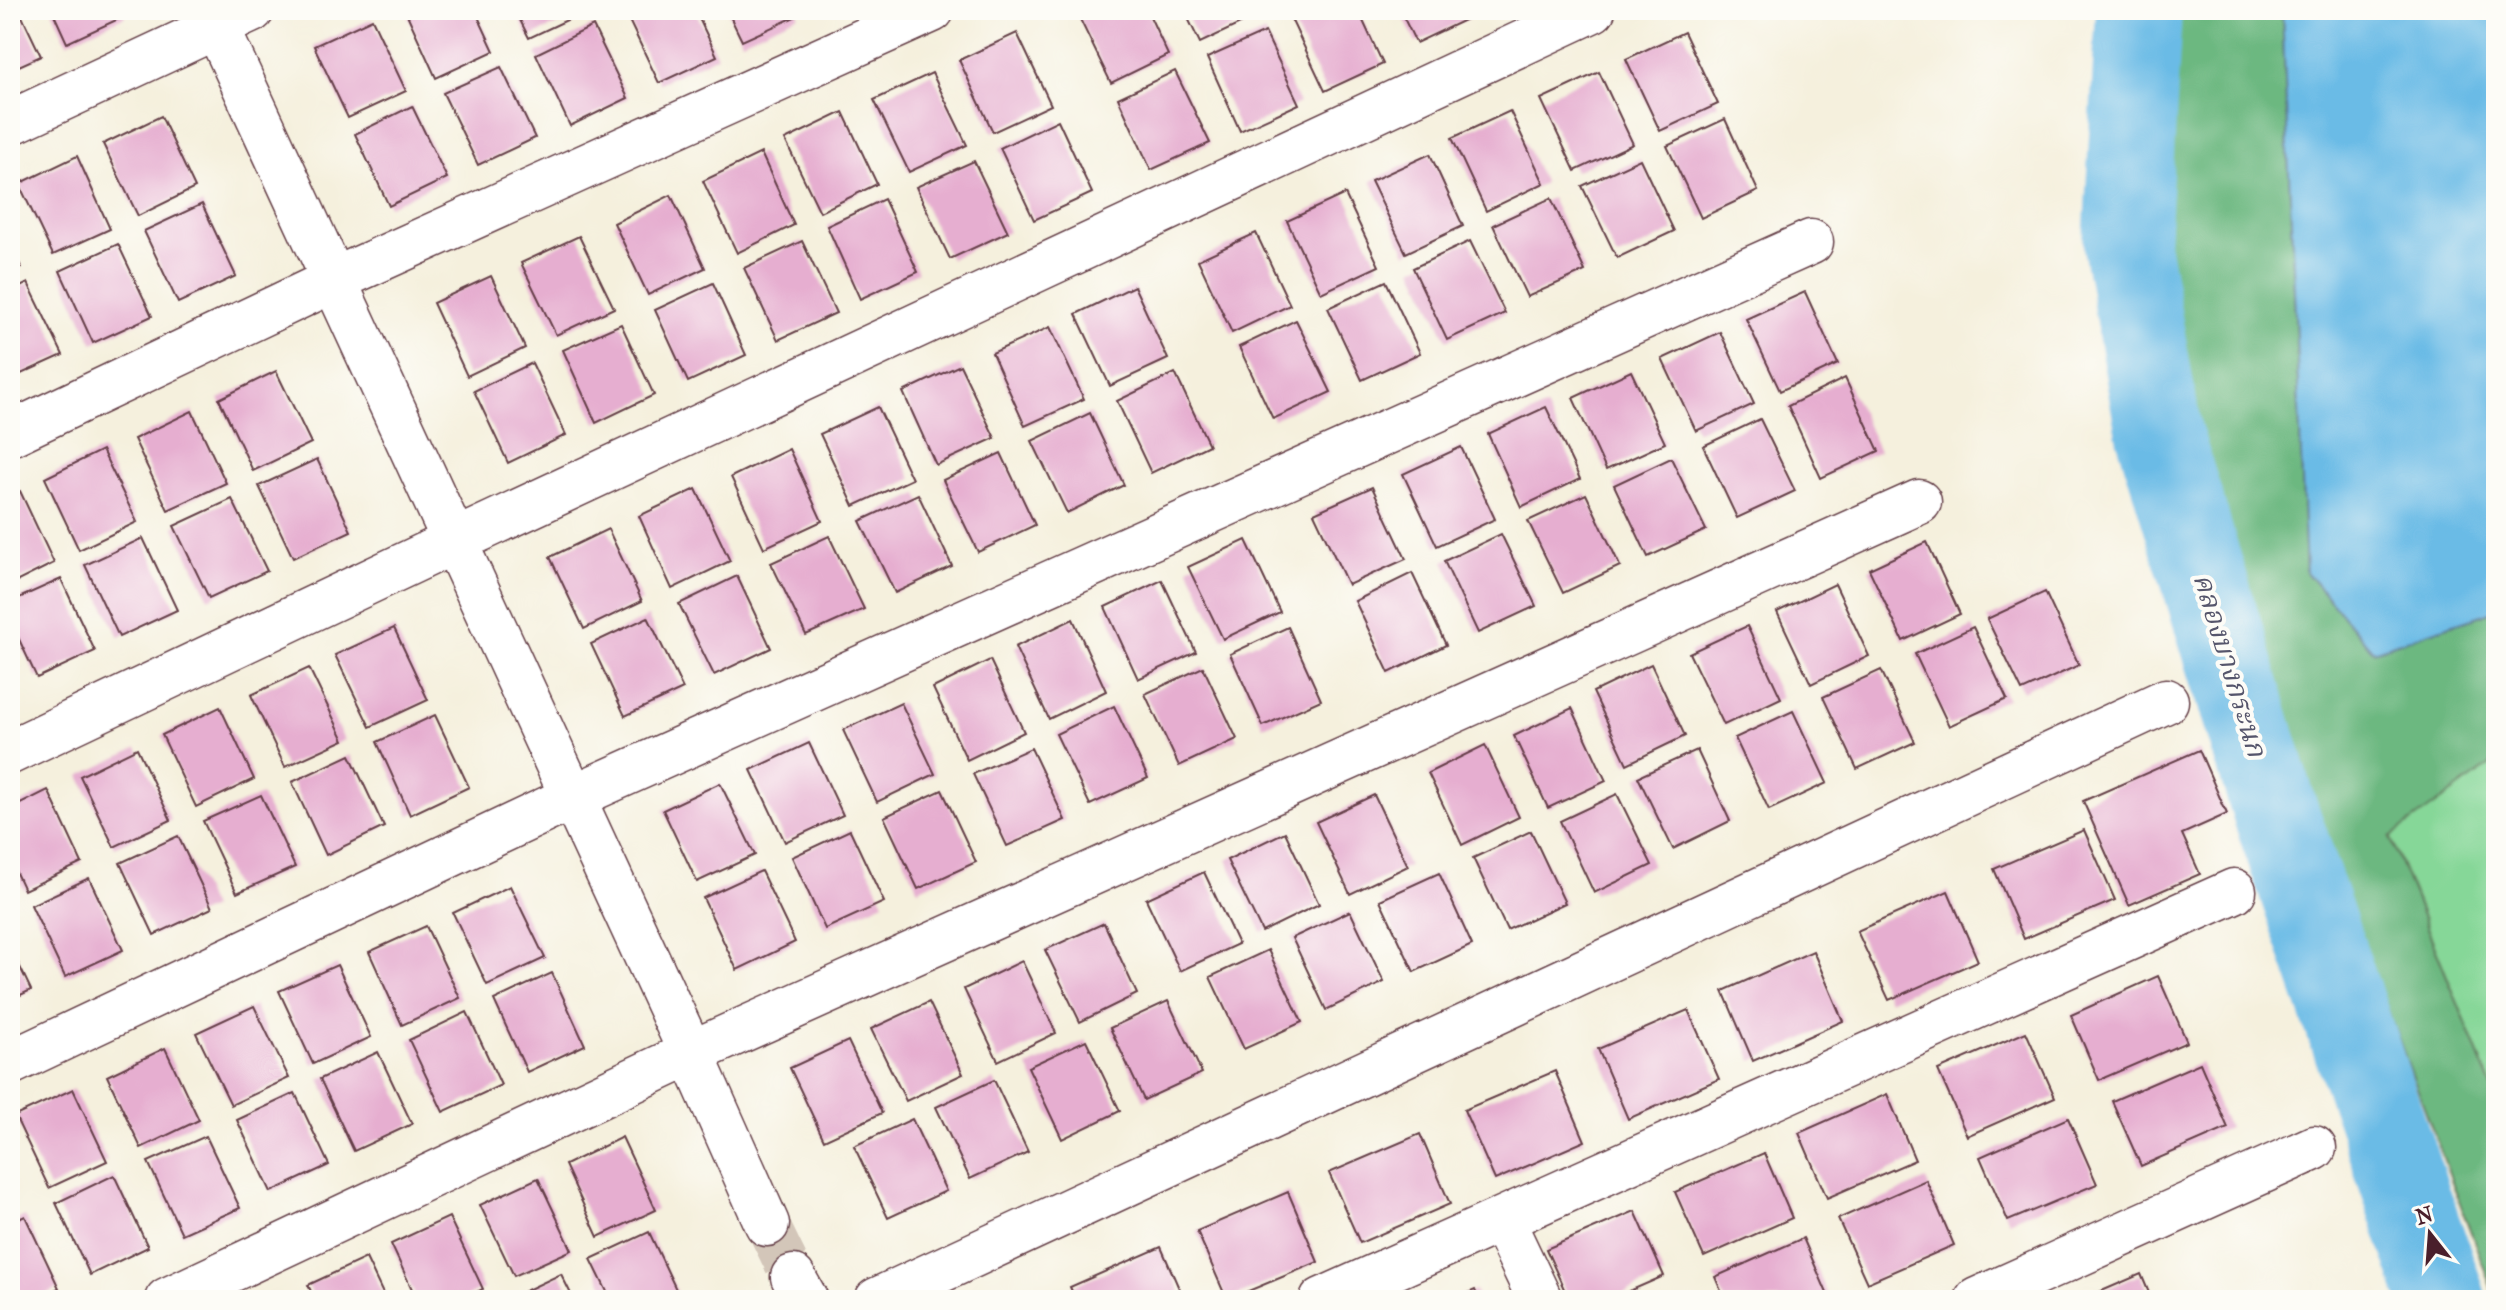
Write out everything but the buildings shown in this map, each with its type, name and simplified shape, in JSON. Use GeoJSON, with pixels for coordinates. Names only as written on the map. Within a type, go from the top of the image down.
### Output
{"type":"FeatureCollection","features":[{"type":"Feature","properties":{"kind":"street"},"geometry":{"type":"LineString","coordinates":[[10,434],[334,280],[932,10]]}},
{"type":"Feature","properties":{"kind":"street"},"geometry":{"type":"LineString","coordinates":[[10,752],[1593,10]]}},
{"type":"Feature","properties":{"kind":"street"},"geometry":{"type":"LineString","coordinates":[[10,123],[226,15],[334,280],[767,1224]]}},
{"type":"Feature","properties":{"kind":"street"},"geometry":{"type":"LineString","coordinates":[[10,1063],[573,797],[1811,242]]}},
{"type":"Feature","properties":{"kind":"street"},"geometry":{"type":"LineString","coordinates":[[167,1300],[691,1053],[1919,502]]}},
{"type":"Feature","properties":{"kind":"street"},"geometry":{"type":"LineString","coordinates":[[877,1300],[2166,701]]}},
{"type":"Feature","properties":{"kind":"street"},"geometry":{"type":"LineString","coordinates":[[1322,1300],[2234,891]]}},
{"type":"Feature","properties":{"kind":"street"},"geometry":{"type":"LineString","coordinates":[[1977,1300],[2314,1148]]}},
{"type":"Feature","properties":{"kind":"street"},"geometry":{"type":"LineString","coordinates":[[1502,1220],[1540,1300]]}},
{"type":"Feature","properties":{"kind":"green space"},"geometry":{"type":"Polygon","coordinates":[[[2153,10],[2282,10],[2306,572],[2373,651],[2496,610],[2496,761],[2390,837],[2496,1097],[2496,1300],[2310,801],[2168,364],[2153,10]]]}},
{"type":"Feature","properties":{"kind":"green space"},"geometry":{"type":"Polygon","coordinates":[[[2496,761],[2496,1097],[2390,836],[2496,761]]]}},
{"type":"Feature","properties":{"kind":"water"},"geometry":{"type":"Polygon","coordinates":[[[2282,10],[2496,10],[2496,610],[2373,651],[2306,572],[2282,10]]]}},
{"type":"Feature","properties":{"kind":"waterway","name":"คลองบางกระนก"},"geometry":{"type":"LineString","coordinates":[[2139,10],[2126,245],[2159,433],[2273,805],[2443,1300]]}},
{"type":"Feature","properties":{"kind":"tunnel"},"geometry":{"type":"LineString","coordinates":[[767,1224],[793,1277]]}}]}
